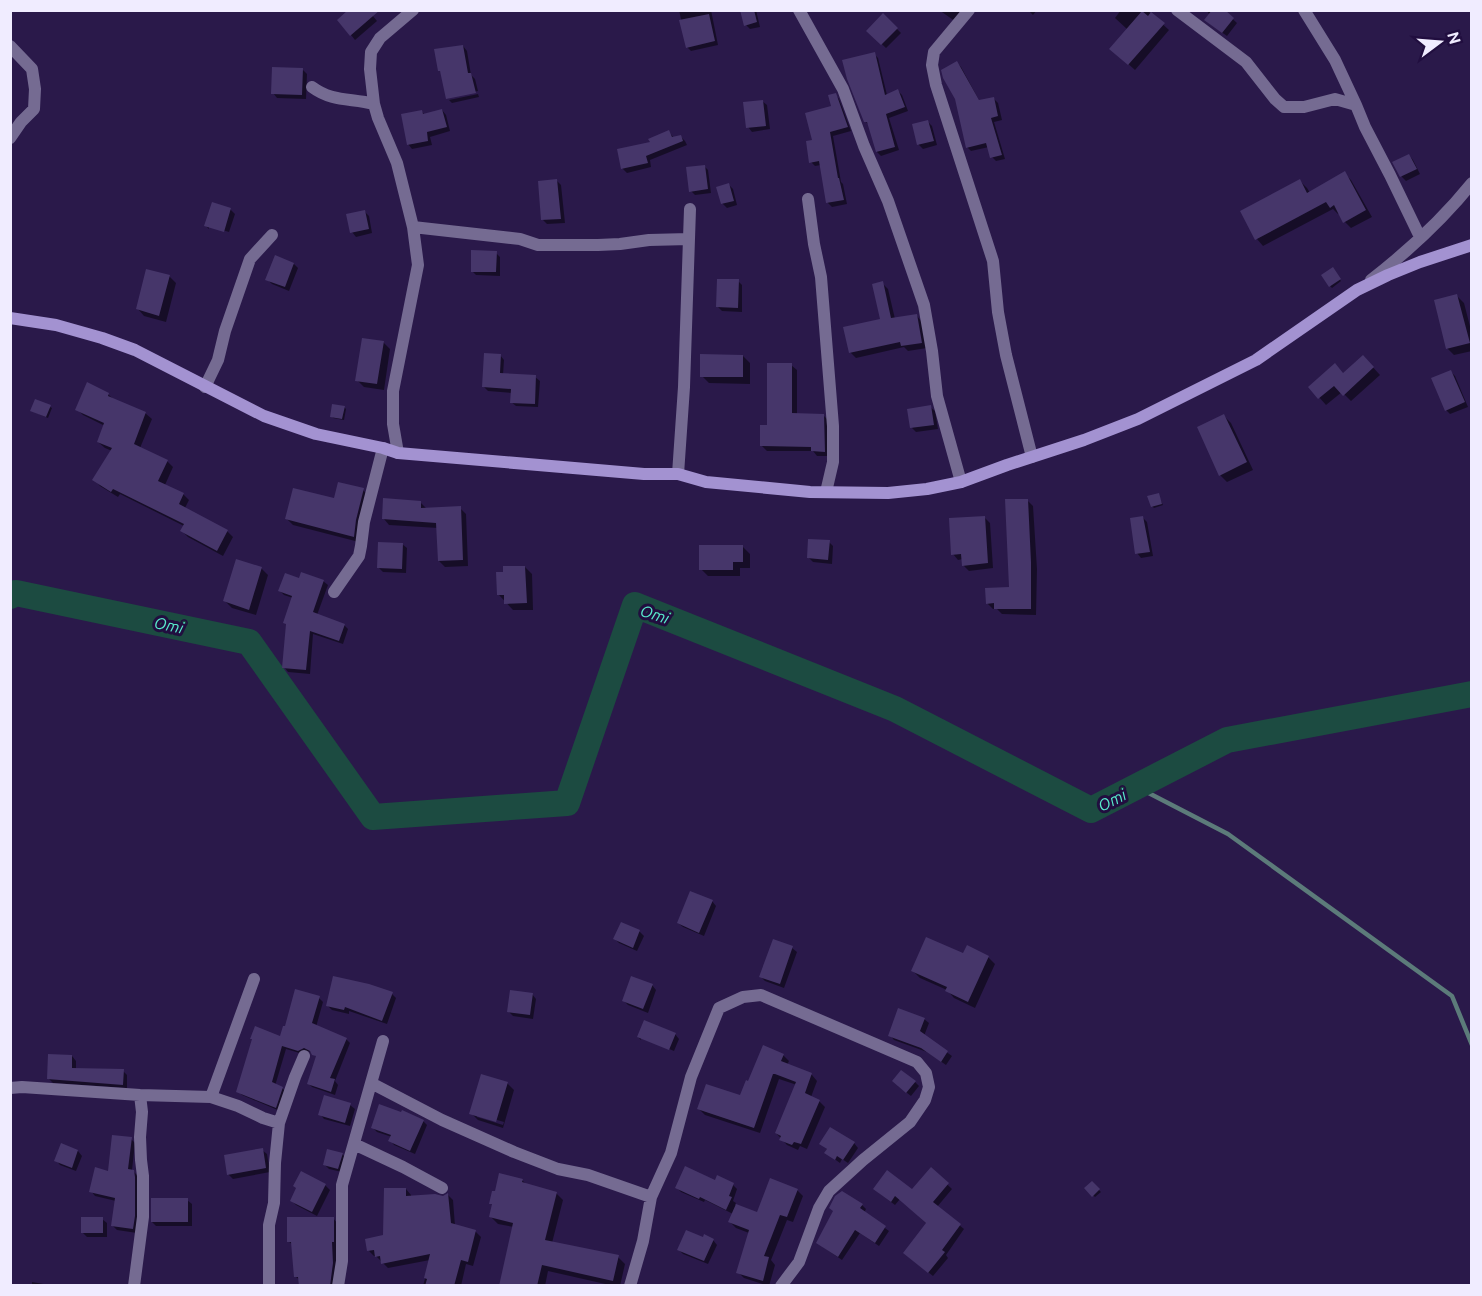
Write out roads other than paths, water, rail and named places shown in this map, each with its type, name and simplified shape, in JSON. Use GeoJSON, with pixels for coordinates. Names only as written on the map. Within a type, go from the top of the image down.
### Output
{"type":"FeatureCollection","features":[{"type":"Feature","properties":{"kind":"main road"},"geometry":{"type":"LineString","coordinates":[[10,318],[56,325],[102,338],[135,350],[264,416],[316,434],[398,453],[644,474],[678,474],[706,482],[810,492],[888,493],[927,489],[961,482],[1138,419],[1256,360],[1357,290],[1420,262],[1472,245]]}},
{"type":"Feature","properties":{"kind":"street"},"geometry":{"type":"LineString","coordinates":[[398,453],[393,424],[393,391],[418,265],[413,227],[397,163],[374,104],[370,69],[371,52],[380,38],[413,10]]}},
{"type":"Feature","properties":{"kind":"street"},"geometry":{"type":"LineString","coordinates":[[799,10],[843,89],[888,201],[917,284],[924,305],[937,396],[961,482]]}},
{"type":"Feature","properties":{"kind":"street"},"geometry":{"type":"LineString","coordinates":[[969,10],[934,52],[932,65],[936,85],[993,261],[998,312],[1006,355],[1032,457]]}},
{"type":"Feature","properties":{"kind":"street"},"geometry":{"type":"LineString","coordinates":[[1178,10],[1246,62],[1275,99],[1284,106],[1304,107],[1335,99],[1356,105]]}},
{"type":"Feature","properties":{"kind":"street"},"geometry":{"type":"LineString","coordinates":[[1304,10],[1335,60],[1365,128],[1420,237]]}},
{"type":"Feature","properties":{"kind":"street"},"geometry":{"type":"LineString","coordinates":[[10,46],[32,69],[35,89],[34,109],[10,138]]}},
{"type":"Feature","properties":{"kind":"street"},"geometry":{"type":"LineString","coordinates":[[312,87],[335,99],[374,104]]}},
{"type":"Feature","properties":{"kind":"street"},"geometry":{"type":"LineString","coordinates":[[1357,290],[1395,262],[1472,183]]}},
{"type":"Feature","properties":{"kind":"street"},"geometry":{"type":"LineString","coordinates":[[808,199],[821,278],[833,426],[833,462],[826,492]]}},
{"type":"Feature","properties":{"kind":"street"},"geometry":{"type":"LineString","coordinates":[[678,474],[684,387],[690,209]]}},
{"type":"Feature","properties":{"kind":"street"},"geometry":{"type":"LineString","coordinates":[[413,227],[520,239],[538,245],[598,245],[689,239]]}},
{"type":"Feature","properties":{"kind":"street"},"geometry":{"type":"LineString","coordinates":[[205,387],[218,360],[225,331],[250,259],[272,235]]}},
{"type":"Feature","properties":{"kind":"street"},"geometry":{"type":"LineString","coordinates":[[334,592],[362,546],[364,522],[383,448]]}},
{"type":"Feature","properties":{"kind":"street"},"geometry":{"type":"LineString","coordinates":[[211,1097],[254,979]]}},
{"type":"Feature","properties":{"kind":"street"},"geometry":{"type":"LineString","coordinates":[[630,1286],[643,1241],[651,1197],[671,1153],[691,1077],[720,1008],[743,997],[760,995],[917,1062],[926,1073],[929,1087],[925,1100],[910,1122],[829,1191],[819,1208],[799,1262],[781,1286]]}},
{"type":"Feature","properties":{"kind":"street"},"geometry":{"type":"LineString","coordinates":[[338,1286],[342,1261],[342,1185],[383,1041]]}},
{"type":"Feature","properties":{"kind":"street"},"geometry":{"type":"LineString","coordinates":[[269,1286],[269,1225],[274,1203],[279,1123],[304,1056]]}},
{"type":"Feature","properties":{"kind":"street"},"geometry":{"type":"LineString","coordinates":[[371,1083],[442,1120],[513,1152],[558,1169],[588,1175],[651,1197]]}},
{"type":"Feature","properties":{"kind":"street"},"geometry":{"type":"LineString","coordinates":[[10,1088],[211,1097],[279,1123]]}},
{"type":"Feature","properties":{"kind":"street"},"geometry":{"type":"LineString","coordinates":[[134,1286],[143,1217],[140,1095]]}},
{"type":"Feature","properties":{"kind":"street"},"geometry":{"type":"LineString","coordinates":[[354,1144],[442,1188]]}},
{"type":"Feature","properties":{"kind":"waterway","name":"Omi"},"geometry":{"type":"LineString","coordinates":[[10,596],[16,593],[249,642],[373,817],[567,803],[635,605],[895,709],[1091,810],[1227,740],[1472,694]]}},
{"type":"Feature","properties":{"kind":"waterway"},"geometry":{"type":"LineString","coordinates":[[1137,787],[1228,834],[1452,996],[1472,1045]]}}]}
